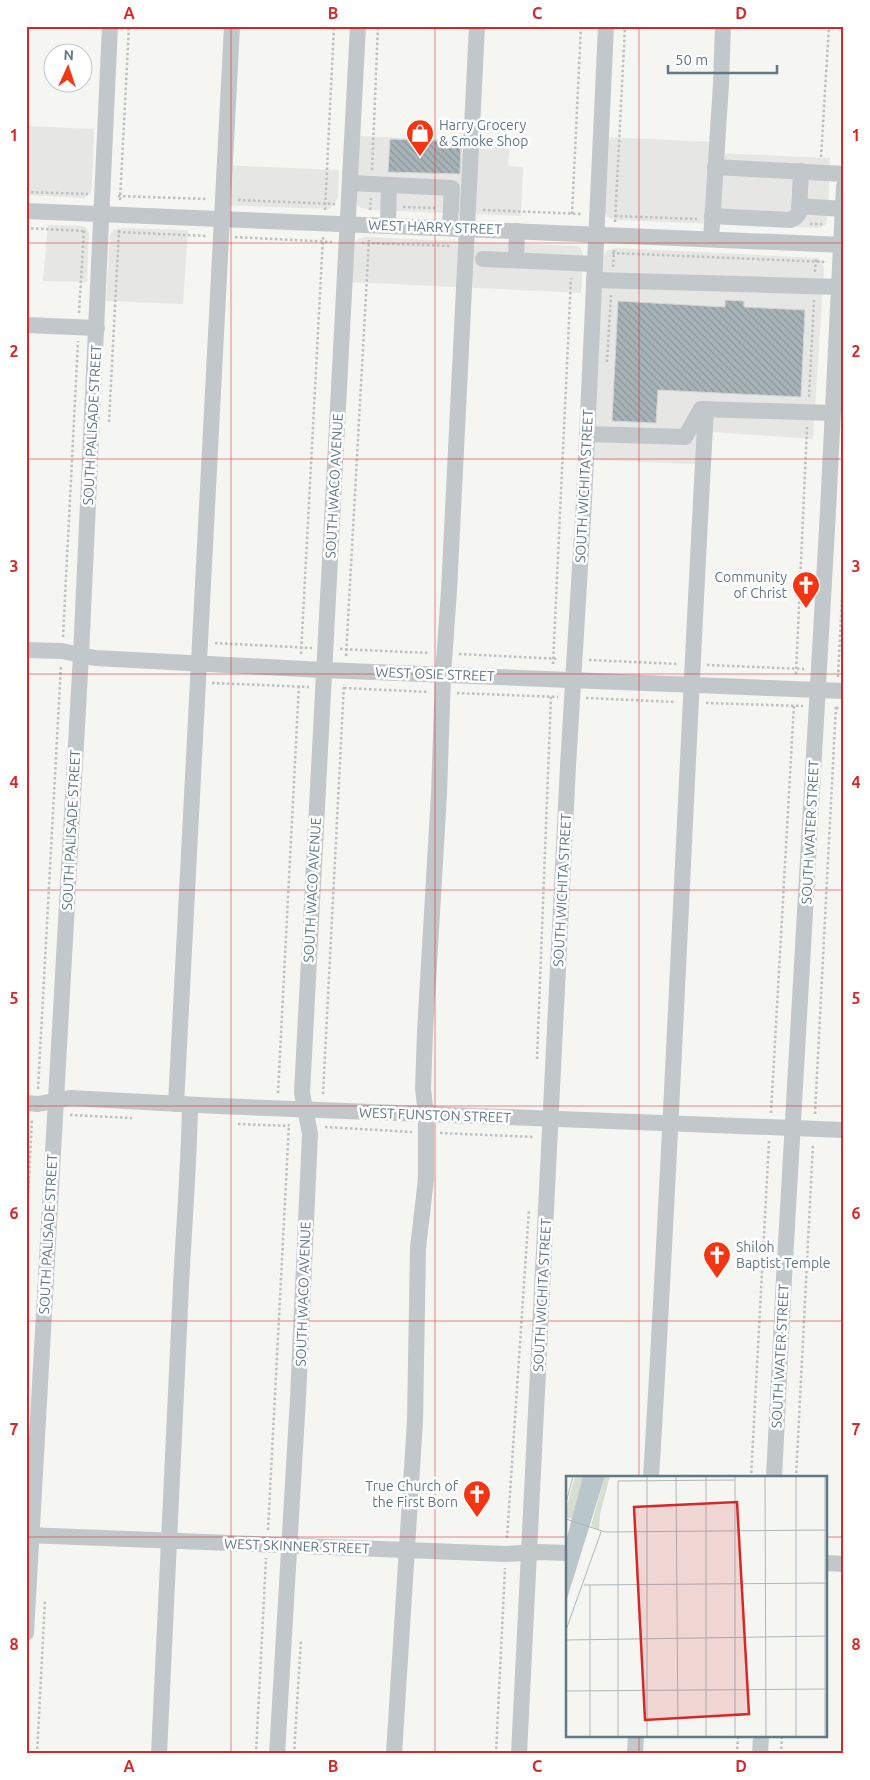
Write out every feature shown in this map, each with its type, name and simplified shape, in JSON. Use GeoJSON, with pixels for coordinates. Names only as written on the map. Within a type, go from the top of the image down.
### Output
{"type":"FeatureCollection","features":[{"type":"Feature","properties":{"kind":"street","name":"SOUTH PALISADE STREET"},"geometry":{"type":"LineString","coordinates":[[26,1633],[29,1535],[81,655],[110,26]]}},
{"type":"Feature","properties":{"kind":"street"},"geometry":{"type":"LineString","coordinates":[[158,1754],[189,1160],[183,1104],[197,684],[200,663],[232,26]]}},
{"type":"Feature","properties":{"kind":"street","name":"SOUTH WACO AVENUE"},"geometry":{"type":"LineString","coordinates":[[277,1754],[299,1389],[310,1134],[302,1093],[358,26]]}},
{"type":"Feature","properties":{"kind":"street"},"geometry":{"type":"LineString","coordinates":[[458,228],[477,26]]}},
{"type":"Feature","properties":{"kind":"street","name":"SOUTH WICHITA STREET"},"geometry":{"type":"LineString","coordinates":[[519,1754],[587,434],[606,26]]}},
{"type":"Feature","properties":{"kind":"street"},"geometry":{"type":"LineString","coordinates":[[711,239],[723,26]]}},
{"type":"Feature","properties":{"kind":"street"},"geometry":{"type":"LineString","coordinates":[[715,167],[844,174]]}},
{"type":"Feature","properties":{"kind":"street"},"geometry":{"type":"LineString","coordinates":[[712,216],[790,220],[796,217],[799,213],[801,171]]}},
{"type":"Feature","properties":{"kind":"street"},"geometry":{"type":"LineString","coordinates":[[351,183],[452,188],[458,228],[466,247],[450,591],[443,675],[440,784],[423,1089],[426,1114],[426,1179],[418,1258],[415,1421],[394,1754]]}},
{"type":"Feature","properties":{"kind":"street"},"geometry":{"type":"LineString","coordinates":[[388,225],[389,185]]}},
{"type":"Feature","properties":{"kind":"street","name":"SOUTH WATER STREET"},"geometry":{"type":"LineString","coordinates":[[774,1476],[844,186]]}},
{"type":"Feature","properties":{"kind":"street"},"geometry":{"type":"LineString","coordinates":[[799,206],[843,208]]}},
{"type":"Feature","properties":{"kind":"street","name":"WEST HARRY STREET"},"geometry":{"type":"LineString","coordinates":[[26,211],[842,245]]}},
{"type":"Feature","properties":{"kind":"street"},"geometry":{"type":"LineString","coordinates":[[516,260],[517,231]]}},
{"type":"Feature","properties":{"kind":"street"},"geometry":{"type":"LineString","coordinates":[[483,259],[572,263],[839,287]]}},
{"type":"Feature","properties":{"kind":"street"},"geometry":{"type":"LineString","coordinates":[[26,325],[97,328]]}},
{"type":"Feature","properties":{"kind":"street"},"geometry":{"type":"LineString","coordinates":[[587,434],[685,437],[701,409],[832,413]]}},
{"type":"Feature","properties":{"kind":"street"},"geometry":{"type":"LineString","coordinates":[[651,1476],[671,1124],[706,409]]}},
{"type":"Feature","properties":{"kind":"street","name":"WEST OSIE STREET"},"geometry":{"type":"LineString","coordinates":[[26,650],[62,652],[95,658],[324,670],[840,691]]}},
{"type":"Feature","properties":{"kind":"street","name":"WEST FUNSTON STREET"},"geometry":{"type":"LineString","coordinates":[[31,1104],[70,1098],[844,1130]]}},
{"type":"Feature","properties":{"kind":"street","name":"WEST SKINNER STREET"},"geometry":{"type":"LineString","coordinates":[[29,1535],[506,1554],[530,1552],[566,1553]]}},
{"type":"Feature","properties":{"kind":"street"},"geometry":{"type":"LineString","coordinates":[[828,1563],[844,1564]]}},
{"type":"Feature","properties":{"kind":"street"},"geometry":{"type":"LineString","coordinates":[[635,1754],[636,1738]]}},
{"type":"Feature","properties":{"kind":"street"},"geometry":{"type":"LineString","coordinates":[[760,1754],[761,1738]]}},
{"type":"Feature","properties":{"kind":"path"},"geometry":{"type":"LineString","coordinates":[[256,1754],[290,1126],[278,1096],[334,26]]}},
{"type":"Feature","properties":{"kind":"path"},"geometry":{"type":"LineString","coordinates":[[368,260],[378,26]]}},
{"type":"Feature","properties":{"kind":"path"},"geometry":{"type":"LineString","coordinates":[[572,214],[582,26]]}},
{"type":"Feature","properties":{"kind":"path"},"geometry":{"type":"LineString","coordinates":[[613,266],[625,26]]}},
{"type":"Feature","properties":{"kind":"path"},"geometry":{"type":"LineString","coordinates":[[820,172],[829,26]]}},
{"type":"Feature","properties":{"kind":"path"},"geometry":{"type":"LineString","coordinates":[[751,1476],[795,689],[818,207]]}},
{"type":"Feature","properties":{"kind":"path"},"geometry":{"type":"LineString","coordinates":[[26,228],[466,247]]}},
{"type":"Feature","properties":{"kind":"path"},"geometry":{"type":"LineString","coordinates":[[26,1238],[32,1119],[31,1104],[38,1083],[84,230]]}},
{"type":"Feature","properties":{"kind":"path"},"geometry":{"type":"LineString","coordinates":[[595,265],[614,253],[840,262]]}},
{"type":"Feature","properties":{"kind":"path"},"geometry":{"type":"LineString","coordinates":[[537,1059],[552,679],[572,263]]}},
{"type":"Feature","properties":{"kind":"path"},"geometry":{"type":"LineString","coordinates":[[796,1476],[814,1129],[840,691],[838,671],[844,558]]}},
{"type":"Feature","properties":{"kind":"path"},"geometry":{"type":"LineString","coordinates":[[208,643],[844,671]]}},
{"type":"Feature","properties":{"kind":"path"},"geometry":{"type":"LineString","coordinates":[[534,1118],[534,1137]]}},
{"type":"Feature","properties":{"kind":"path"},"geometry":{"type":"LineString","coordinates":[[496,1754],[506,1554],[530,1203]]}},
{"type":"Feature","properties":{"kind":"path"},"geometry":{"type":"LineString","coordinates":[[737,1754],[738,1738]]}},
{"type":"Feature","properties":{"kind":"path"},"geometry":{"type":"LineString","coordinates":[[781,1754],[782,1738]]}},
{"type":"Feature","properties":{"kind":"shaded area"},"geometry":{"type":"Polygon","coordinates":[[[26,126],[94,129],[92,187],[90,194],[84,198],[26,195],[26,126]]]}},
{"type":"Feature","properties":{"kind":"shaded area"},"geometry":{"type":"Polygon","coordinates":[[[358,136],[510,142],[508,166],[523,167],[521,216],[369,210],[361,208],[357,205],[356,200],[358,136]]]}},
{"type":"Feature","properties":{"kind":"shaded area"},"geometry":{"type":"Polygon","coordinates":[[[607,137],[716,142],[716,153],[830,158],[826,224],[820,228],[616,220],[607,217],[604,210],[607,137]]]}},
{"type":"Feature","properties":{"kind":"shaded area"},"geometry":{"type":"Polygon","coordinates":[[[219,165],[339,170],[338,197],[334,205],[329,209],[218,205],[219,165]]]}},
{"type":"Feature","properties":{"kind":"shaded area"},"geometry":{"type":"Polygon","coordinates":[[[48,225],[86,227],[89,233],[87,282],[43,281],[48,225]]]}},
{"type":"Feature","properties":{"kind":"shaded area"},"geometry":{"type":"Polygon","coordinates":[[[114,229],[188,230],[183,304],[106,301],[110,235],[114,229]]]}},
{"type":"Feature","properties":{"kind":"shaded area"},"geometry":{"type":"Polygon","coordinates":[[[365,237],[578,246],[582,250],[583,256],[581,293],[351,282],[354,245],[358,239],[365,237]]]}},
{"type":"Feature","properties":{"kind":"shaded area"},"geometry":{"type":"Polygon","coordinates":[[[617,248],[818,258],[824,268],[813,439],[712,432],[695,464],[593,460],[603,255],[608,250],[617,248]]]}},
{"type":"Feature","properties":{"kind":"building"},"geometry":{"type":"Polygon","coordinates":[[[390,139],[461,142],[460,174],[388,172],[390,139]]]}},
{"type":"Feature","properties":{"kind":"building"},"geometry":{"type":"Polygon","coordinates":[[[725,300],[744,301],[744,307],[805,310],[801,397],[658,390],[656,423],[612,421],[618,301],[725,307],[725,300]]]}},
{"type":"Feature","properties":{"kind":"place","name":"Harry Grocery & Smoke Shop"},"geometry":{"type":"Point","coordinates":[420,157]}},
{"type":"Feature","properties":{"kind":"place","name":"Community of Christ"},"geometry":{"type":"Point","coordinates":[806,609]}},
{"type":"Feature","properties":{"kind":"place","name":"Shiloh Baptist Temple"},"geometry":{"type":"Point","coordinates":[717,1279]}},
{"type":"Feature","properties":{"kind":"place","name":"True Church of the First Born"},"geometry":{"type":"Point","coordinates":[477,1518]}}]}
